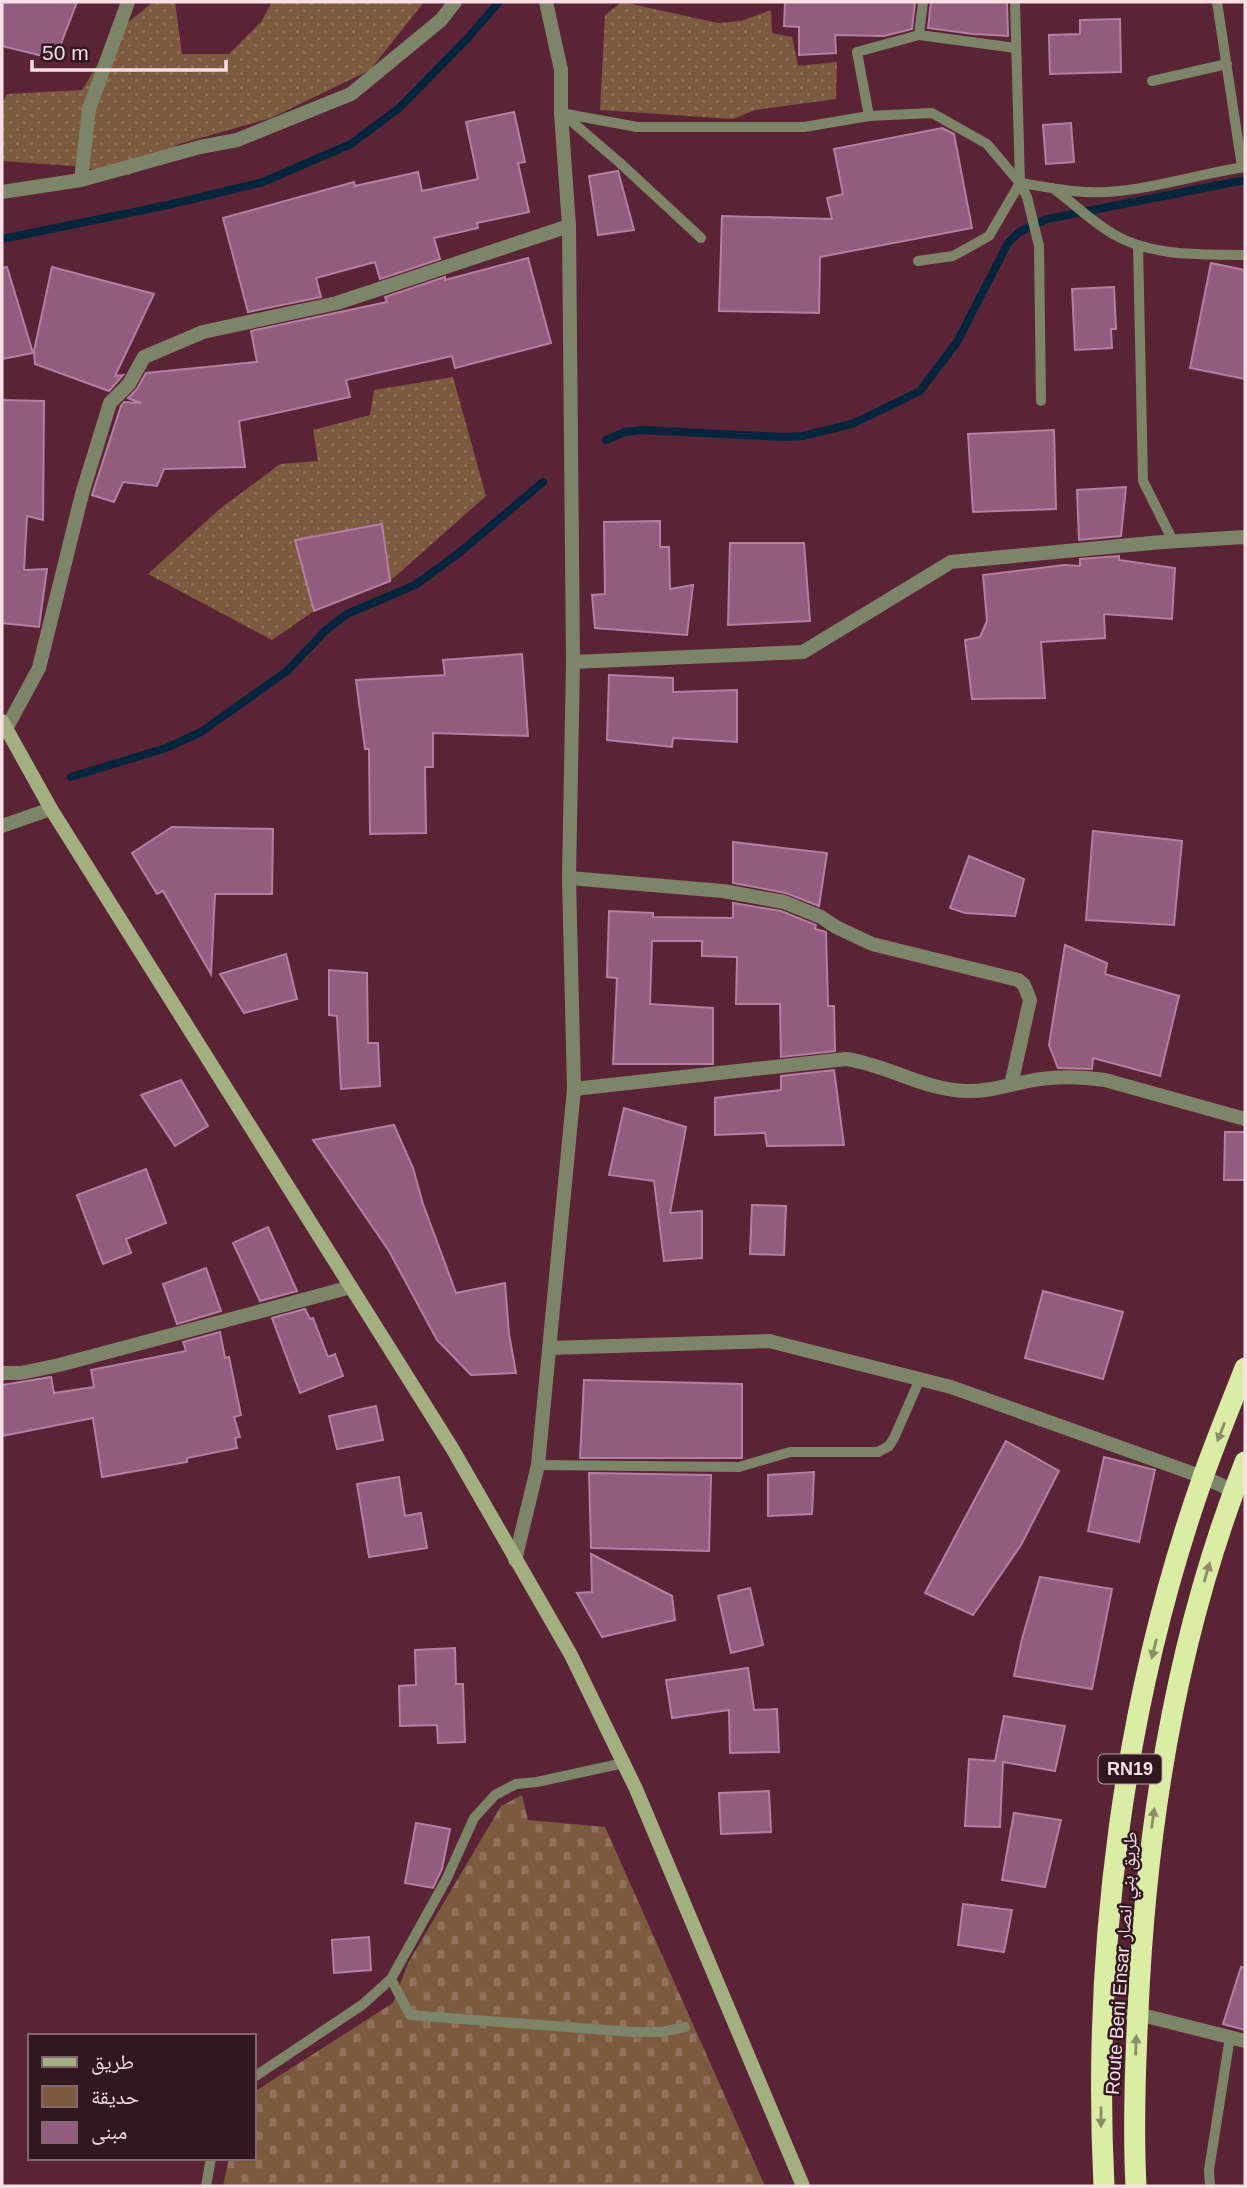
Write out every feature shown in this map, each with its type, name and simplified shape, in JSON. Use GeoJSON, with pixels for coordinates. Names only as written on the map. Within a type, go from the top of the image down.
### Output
{"type":"FeatureCollection","features":[{"type":"Feature","properties":{"kind":"highway","name":"Route Beni Ensar طريق بني انصار"},"geometry":{"type":"LineString","coordinates":[[1104,2186],[1101,2123],[1104,2010],[1114,1875],[1135,1740],[1164,1607],[1203,1477],[1245,1368]]}},
{"type":"Feature","properties":{"kind":"highway","name":"Route Beni Ensar طريق بني انصار"},"geometry":{"type":"LineString","coordinates":[[1136,2186],[1133,2125],[1146,1880],[1165,1746],[1195,1614],[1245,1462]]}},
{"type":"Feature","properties":{"kind":"street"},"geometry":{"type":"LineString","coordinates":[[81,180],[89,109],[128,2]]}},
{"type":"Feature","properties":{"kind":"street"},"geometry":{"type":"LineString","coordinates":[[2,192],[81,180],[237,140],[351,94],[441,20],[455,2]]}},
{"type":"Feature","properties":{"kind":"street"},"geometry":{"type":"LineString","coordinates":[[515,1560],[538,1465],[574,1089],[569,878],[573,662],[569,226],[561,113],[561,70],[546,2]]}},
{"type":"Feature","properties":{"kind":"street"},"geometry":{"type":"LineString","coordinates":[[569,226],[337,303],[203,332],[144,357],[129,384],[110,403],[82,494],[39,668],[4,725],[51,809],[452,1448],[570,1655],[624,1763],[803,2186]]}},
{"type":"Feature","properties":{"kind":"street"},"geometry":{"type":"LineString","coordinates":[[573,662],[803,652],[951,562],[1173,541],[1245,537]]}},
{"type":"Feature","properties":{"kind":"street"},"geometry":{"type":"LineString","coordinates":[[2,826],[51,809]]}},
{"type":"Feature","properties":{"kind":"street"},"geometry":{"type":"LineString","coordinates":[[569,878],[723,891],[784,902],[821,917],[852,936],[872,944],[1018,980],[1028,992],[1030,1000],[1011,1085]]}},
{"type":"Feature","properties":{"kind":"street"},"geometry":{"type":"LineString","coordinates":[[574,1089],[846,1059],[876,1065],[947,1090],[969,1092],[1045,1078],[1085,1077],[1105,1080],[1245,1119]]}},
{"type":"Feature","properties":{"kind":"street"},"geometry":{"type":"LineString","coordinates":[[2,1373],[21,1373],[59,1365],[351,1287]]}},
{"type":"Feature","properties":{"kind":"street"},"geometry":{"type":"LineString","coordinates":[[550,1348],[769,1341],[951,1387],[1203,1477],[1234,1491]]}},
{"type":"Feature","properties":{"kind":"street"},"geometry":{"type":"LineString","coordinates":[[1104,2010],[1138,2014],[1245,2041]]}},
{"type":"Feature","properties":{"kind":"lane"},"geometry":{"type":"LineString","coordinates":[[919,35],[923,2]]}},
{"type":"Feature","properties":{"kind":"lane"},"geometry":{"type":"LineString","coordinates":[[1015,2],[1020,183],[1039,246],[1041,401]]}},
{"type":"Feature","properties":{"kind":"lane"},"geometry":{"type":"LineString","coordinates":[[561,113],[637,127],[804,127],[869,116],[932,113],[987,144],[1020,183],[1107,192],[1139,188],[1244,167],[1217,2]]}},
{"type":"Feature","properties":{"kind":"lane"},"geometry":{"type":"LineString","coordinates":[[869,116],[857,52],[919,35],[1016,48]]}},
{"type":"Feature","properties":{"kind":"lane"},"geometry":{"type":"LineString","coordinates":[[1152,82],[1227,64]]}},
{"type":"Feature","properties":{"kind":"lane"},"geometry":{"type":"LineString","coordinates":[[561,113],[620,163],[701,239]]}},
{"type":"Feature","properties":{"kind":"lane"},"geometry":{"type":"LineString","coordinates":[[918,261],[953,256],[989,236],[1020,183]]}},
{"type":"Feature","properties":{"kind":"lane"},"geometry":{"type":"LineString","coordinates":[[1053,188],[1099,225],[1138,245],[1189,253],[1245,255]]}},
{"type":"Feature","properties":{"kind":"lane"},"geometry":{"type":"LineString","coordinates":[[1138,245],[1143,481],[1173,541]]}},
{"type":"Feature","properties":{"kind":"lane"},"geometry":{"type":"LineString","coordinates":[[538,1465],[739,1467],[790,1452],[878,1452],[889,1446],[894,1438],[920,1379]]}},
{"type":"Feature","properties":{"kind":"lane"},"geometry":{"type":"LineString","coordinates":[[256,2076],[362,2005],[391,1979],[446,1880],[474,1818],[495,1795],[516,1784],[624,1763]]}},
{"type":"Feature","properties":{"kind":"lane"},"geometry":{"type":"LineString","coordinates":[[391,1979],[410,2015],[632,2032],[662,2032],[685,2027]]}},
{"type":"Feature","properties":{"kind":"lane"},"geometry":{"type":"LineString","coordinates":[[1210,2186],[1209,2170],[1230,2037]]}},
{"type":"Feature","properties":{"kind":"lane"},"geometry":{"type":"LineString","coordinates":[[206,2186],[211,2160]]}},
{"type":"Feature","properties":{"kind":"green space"},"geometry":{"type":"Polygon","coordinates":[[[153,2],[175,2],[182,54],[229,54],[261,22],[272,2],[424,2],[370,70],[271,118],[179,144],[129,175],[73,166],[2,161],[2,104],[7,94],[82,90],[119,30],[153,2]]]}},
{"type":"Feature","properties":{"kind":"green space"},"geometry":{"type":"Polygon","coordinates":[[[622,2],[718,23],[741,21],[771,10],[772,33],[792,37],[798,66],[837,62],[836,99],[755,110],[733,119],[600,110],[605,15],[622,2]]]}},
{"type":"Feature","properties":{"kind":"green space"},"geometry":{"type":"Polygon","coordinates":[[[453,377],[486,496],[390,581],[382,524],[295,540],[314,611],[272,640],[148,574],[221,508],[280,464],[318,461],[313,430],[370,415],[374,390],[453,377]]]}},
{"type":"Feature","properties":{"kind":"green space"},"geometry":{"type":"Polygon","coordinates":[[[522,1795],[528,1820],[605,1827],[765,2186],[223,2186],[229,2160],[256,2160],[256,2091],[393,2003],[408,1963],[501,1806],[522,1795]]]}},
{"type":"Feature","properties":{"kind":"building"},"geometry":{"type":"Polygon","coordinates":[[[2,2],[77,2],[55,59],[2,46],[2,2]]]}},
{"type":"Feature","properties":{"kind":"building"},"geometry":{"type":"Polygon","coordinates":[[[785,2],[915,2],[912,29],[884,36],[835,35],[836,53],[799,55],[799,27],[784,26],[785,2]]]}},
{"type":"Feature","properties":{"kind":"building"},"geometry":{"type":"Polygon","coordinates":[[[931,2],[1007,2],[1008,36],[928,28],[931,2]]]}},
{"type":"Feature","properties":{"kind":"building"},"geometry":{"type":"Polygon","coordinates":[[[1120,19],[1121,72],[1050,74],[1049,35],[1080,34],[1080,20],[1120,19]]]}},
{"type":"Feature","properties":{"kind":"building"},"geometry":{"type":"Polygon","coordinates":[[[514,112],[525,162],[518,163],[529,212],[477,223],[478,228],[434,238],[440,259],[380,279],[375,262],[316,278],[321,297],[248,312],[223,218],[354,182],[355,186],[418,172],[422,191],[478,179],[466,122],[514,112]]]}},
{"type":"Feature","properties":{"kind":"building"},"geometry":{"type":"Polygon","coordinates":[[[1071,123],[1074,162],[1046,164],[1043,125],[1071,123]]]}},
{"type":"Feature","properties":{"kind":"building"},"geometry":{"type":"Polygon","coordinates":[[[942,128],[954,134],[972,228],[820,257],[819,313],[719,311],[722,216],[832,219],[827,198],[843,194],[834,149],[942,128]]]}},
{"type":"Feature","properties":{"kind":"building"},"geometry":{"type":"Polygon","coordinates":[[[618,171],[634,230],[598,235],[589,176],[618,171]]]}},
{"type":"Feature","properties":{"kind":"building"},"geometry":{"type":"Polygon","coordinates":[[[528,258],[551,343],[455,368],[452,356],[346,380],[350,397],[239,421],[245,467],[164,469],[157,486],[123,482],[114,502],[92,495],[121,406],[124,402],[141,403],[128,398],[146,373],[257,362],[251,331],[387,302],[385,297],[445,277],[445,280],[528,258]]]}},
{"type":"Feature","properties":{"kind":"building"},"geometry":{"type":"Polygon","coordinates":[[[1211,263],[1245,270],[1245,379],[1190,368],[1211,263]]]}},
{"type":"Feature","properties":{"kind":"building"},"geometry":{"type":"Polygon","coordinates":[[[7,267],[33,353],[2,359],[2,268],[7,267]]]}},
{"type":"Feature","properties":{"kind":"building"},"geometry":{"type":"Polygon","coordinates":[[[52,267],[154,294],[115,376],[123,375],[109,391],[35,364],[34,351],[52,267]]]}},
{"type":"Feature","properties":{"kind":"building"},"geometry":{"type":"Polygon","coordinates":[[[1114,287],[1116,329],[1111,329],[1112,348],[1075,350],[1072,289],[1114,287]]]}},
{"type":"Feature","properties":{"kind":"building"},"geometry":{"type":"Polygon","coordinates":[[[2,400],[44,401],[43,520],[27,516],[24,570],[47,569],[39,627],[2,623],[2,400]]]}},
{"type":"Feature","properties":{"kind":"building"},"geometry":{"type":"Polygon","coordinates":[[[1054,430],[1056,509],[973,512],[968,434],[1054,430]]]}},
{"type":"Feature","properties":{"kind":"building"},"geometry":{"type":"Polygon","coordinates":[[[1126,487],[1121,536],[1079,540],[1077,490],[1126,487]]]}},
{"type":"Feature","properties":{"kind":"building"},"geometry":{"type":"Polygon","coordinates":[[[660,521],[660,547],[669,547],[670,589],[693,585],[687,635],[595,628],[592,595],[605,594],[604,522],[660,521]]]}},
{"type":"Feature","properties":{"kind":"building"},"geometry":{"type":"Polygon","coordinates":[[[382,524],[390,581],[314,611],[295,540],[382,524]]]}},
{"type":"Feature","properties":{"kind":"building"},"geometry":{"type":"Polygon","coordinates":[[[730,543],[804,543],[810,621],[728,625],[730,543]]]}},
{"type":"Feature","properties":{"kind":"building"},"geometry":{"type":"Polygon","coordinates":[[[1119,556],[1119,560],[1175,568],[1172,619],[1104,614],[1105,638],[1041,642],[1045,698],[972,699],[965,640],[980,637],[987,621],[983,575],[1064,565],[1080,566],[1080,559],[1119,556]]]}},
{"type":"Feature","properties":{"kind":"building"},"geometry":{"type":"Polygon","coordinates":[[[522,654],[528,736],[433,733],[433,767],[425,767],[426,833],[370,834],[369,749],[365,749],[356,680],[445,675],[443,660],[522,654]]]}},
{"type":"Feature","properties":{"kind":"building"},"geometry":{"type":"Polygon","coordinates":[[[609,675],[673,678],[673,692],[737,690],[737,742],[673,738],[672,747],[607,740],[609,675]]]}},
{"type":"Feature","properties":{"kind":"building"},"geometry":{"type":"Polygon","coordinates":[[[172,827],[273,829],[272,894],[215,894],[211,974],[163,891],[157,894],[132,853],[172,827]]]}},
{"type":"Feature","properties":{"kind":"building"},"geometry":{"type":"Polygon","coordinates":[[[1093,831],[1182,841],[1174,925],[1086,920],[1093,831]]]}},
{"type":"Feature","properties":{"kind":"building"},"geometry":{"type":"Polygon","coordinates":[[[733,842],[827,853],[819,906],[786,893],[733,883],[733,842]]]}},
{"type":"Feature","properties":{"kind":"building"},"geometry":{"type":"Polygon","coordinates":[[[969,856],[1024,879],[1015,916],[965,913],[950,908],[969,856]]]}},
{"type":"Feature","properties":{"kind":"building"},"geometry":{"type":"Polygon","coordinates":[[[733,903],[781,911],[816,925],[815,929],[826,932],[828,1006],[834,1006],[835,1051],[781,1057],[780,1004],[736,1004],[737,957],[702,956],[702,941],[652,941],[650,1004],[713,1008],[713,1064],[613,1064],[617,978],[607,977],[609,911],[653,913],[653,917],[733,918],[733,903]]]}},
{"type":"Feature","properties":{"kind":"building"},"geometry":{"type":"Polygon","coordinates":[[[1065,945],[1107,963],[1105,974],[1179,996],[1160,1076],[1093,1058],[1092,1069],[1058,1068],[1049,1045],[1065,945]]]}},
{"type":"Feature","properties":{"kind":"building"},"geometry":{"type":"Polygon","coordinates":[[[286,954],[297,999],[244,1013],[220,974],[286,954]]]}},
{"type":"Feature","properties":{"kind":"building"},"geometry":{"type":"Polygon","coordinates":[[[329,970],[367,973],[368,1043],[378,1043],[380,1086],[341,1089],[337,1016],[329,1015],[329,970]]]}},
{"type":"Feature","properties":{"kind":"building"},"geometry":{"type":"Polygon","coordinates":[[[834,1070],[844,1145],[767,1146],[765,1133],[715,1135],[715,1098],[781,1090],[781,1076],[834,1070]]]}},
{"type":"Feature","properties":{"kind":"building"},"geometry":{"type":"Polygon","coordinates":[[[181,1080],[208,1126],[175,1146],[141,1095],[181,1080]]]}},
{"type":"Feature","properties":{"kind":"building"},"geometry":{"type":"Polygon","coordinates":[[[624,1108],[686,1127],[670,1213],[702,1211],[702,1258],[664,1261],[654,1181],[609,1175],[624,1108]]]}},
{"type":"Feature","properties":{"kind":"building"},"geometry":{"type":"Polygon","coordinates":[[[394,1125],[413,1168],[423,1204],[456,1293],[505,1283],[509,1334],[516,1373],[471,1375],[437,1340],[389,1251],[313,1140],[394,1125]]]}},
{"type":"Feature","properties":{"kind":"building"},"geometry":{"type":"Polygon","coordinates":[[[1225,1132],[1245,1132],[1245,1180],[1224,1180],[1225,1132]]]}},
{"type":"Feature","properties":{"kind":"building"},"geometry":{"type":"Polygon","coordinates":[[[146,1169],[166,1223],[126,1239],[131,1253],[103,1264],[77,1195],[146,1169]]]}},
{"type":"Feature","properties":{"kind":"building"},"geometry":{"type":"Polygon","coordinates":[[[752,1205],[786,1206],[784,1255],[750,1254],[752,1205]]]}},
{"type":"Feature","properties":{"kind":"building"},"geometry":{"type":"Polygon","coordinates":[[[268,1227],[297,1291],[260,1301],[233,1243],[268,1227]]]}},
{"type":"Feature","properties":{"kind":"building"},"geometry":{"type":"Polygon","coordinates":[[[206,1268],[221,1311],[177,1324],[163,1284],[206,1268]]]}},
{"type":"Feature","properties":{"kind":"building"},"geometry":{"type":"Polygon","coordinates":[[[1043,1291],[1123,1312],[1103,1379],[1025,1358],[1043,1291]]]}},
{"type":"Feature","properties":{"kind":"building"},"geometry":{"type":"Polygon","coordinates":[[[305,1309],[310,1319],[313,1318],[328,1357],[335,1354],[343,1376],[300,1393],[272,1318],[305,1309]]]}},
{"type":"Feature","properties":{"kind":"building"},"geometry":{"type":"Polygon","coordinates":[[[220,1332],[225,1358],[229,1357],[241,1415],[234,1417],[240,1437],[235,1438],[237,1448],[187,1458],[187,1462],[102,1477],[93,1418],[2,1436],[2,1385],[51,1377],[54,1393],[94,1387],[91,1370],[186,1351],[183,1342],[220,1332]]]}},
{"type":"Feature","properties":{"kind":"building"},"geometry":{"type":"Polygon","coordinates":[[[584,1380],[742,1384],[742,1458],[580,1458],[584,1380]]]}},
{"type":"Feature","properties":{"kind":"building"},"geometry":{"type":"Polygon","coordinates":[[[376,1406],[383,1440],[337,1449],[329,1416],[376,1406]]]}},
{"type":"Feature","properties":{"kind":"building"},"geometry":{"type":"Polygon","coordinates":[[[1006,1441],[1059,1471],[1021,1545],[973,1615],[925,1593],[1006,1441]]]}},
{"type":"Feature","properties":{"kind":"building"},"geometry":{"type":"Polygon","coordinates":[[[1104,1457],[1155,1470],[1139,1542],[1088,1531],[1104,1457]]]}},
{"type":"Feature","properties":{"kind":"building"},"geometry":{"type":"Polygon","coordinates":[[[814,1472],[812,1514],[768,1516],[768,1475],[814,1472]]]}},
{"type":"Feature","properties":{"kind":"building"},"geometry":{"type":"Polygon","coordinates":[[[589,1473],[711,1475],[709,1551],[591,1548],[589,1473]]]}},
{"type":"Feature","properties":{"kind":"building"},"geometry":{"type":"Polygon","coordinates":[[[399,1477],[405,1516],[421,1513],[427,1548],[369,1557],[357,1484],[399,1477]]]}},
{"type":"Feature","properties":{"kind":"building"},"geometry":{"type":"Polygon","coordinates":[[[591,1554],[672,1596],[675,1620],[602,1637],[577,1593],[592,1592],[591,1554]]]}},
{"type":"Feature","properties":{"kind":"building"},"geometry":{"type":"Polygon","coordinates":[[[1040,1577],[1112,1589],[1092,1689],[1014,1676],[1040,1577]]]}},
{"type":"Feature","properties":{"kind":"building"},"geometry":{"type":"Polygon","coordinates":[[[750,1588],[763,1645],[731,1653],[718,1596],[750,1588]]]}},
{"type":"Feature","properties":{"kind":"building"},"geometry":{"type":"Polygon","coordinates":[[[455,1648],[456,1684],[463,1684],[465,1742],[438,1743],[437,1725],[400,1726],[399,1686],[416,1685],[415,1650],[455,1648]]]}},
{"type":"Feature","properties":{"kind":"building"},"geometry":{"type":"Polygon","coordinates":[[[748,1668],[754,1710],[777,1709],[779,1752],[730,1753],[729,1710],[672,1718],[666,1680],[748,1668]]]}},
{"type":"Feature","properties":{"kind":"building"},"geometry":{"type":"Polygon","coordinates":[[[1004,1716],[1065,1726],[1055,1771],[1003,1762],[1000,1827],[965,1826],[969,1759],[995,1761],[1004,1716]]]}},
{"type":"Feature","properties":{"kind":"building"},"geometry":{"type":"Polygon","coordinates":[[[769,1791],[771,1832],[721,1834],[719,1793],[769,1791]]]}},
{"type":"Feature","properties":{"kind":"building"},"geometry":{"type":"Polygon","coordinates":[[[1014,1813],[1061,1820],[1045,1887],[1002,1880],[1014,1813]]]}},
{"type":"Feature","properties":{"kind":"building"},"geometry":{"type":"Polygon","coordinates":[[[416,1823],[450,1829],[442,1869],[433,1888],[405,1883],[416,1823]]]}},
{"type":"Feature","properties":{"kind":"building"},"geometry":{"type":"Polygon","coordinates":[[[963,1904],[1012,1910],[1004,1952],[958,1945],[963,1904]]]}},
{"type":"Feature","properties":{"kind":"building"},"geometry":{"type":"Polygon","coordinates":[[[369,1937],[371,1970],[334,1973],[332,1940],[369,1937]]]}},
{"type":"Feature","properties":{"kind":"building"},"geometry":{"type":"Polygon","coordinates":[[[1241,1967],[1245,1968],[1245,2030],[1223,2024],[1241,1967]]]}},
{"type":"Feature","properties":{"kind":"waterway"},"geometry":{"type":"LineString","coordinates":[[2,239],[168,205],[263,182],[351,144],[398,109],[499,2]]}},
{"type":"Feature","properties":{"kind":"waterway"},"geometry":{"type":"LineString","coordinates":[[606,440],[625,432],[642,430],[803,436],[852,424],[920,391],[957,342],[1008,243],[1019,232],[1047,219],[1245,180]]}},
{"type":"Feature","properties":{"kind":"waterway"},"geometry":{"type":"LineString","coordinates":[[71,777],[166,748],[201,732],[287,671],[326,630],[347,614],[415,585],[459,553],[543,482]]}}]}
